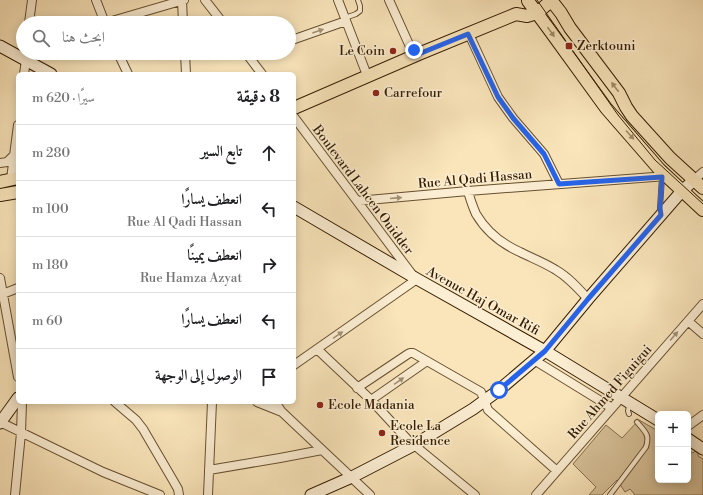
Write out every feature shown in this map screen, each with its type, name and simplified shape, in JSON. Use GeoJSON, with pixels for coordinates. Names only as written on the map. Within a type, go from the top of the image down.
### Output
{"type":"FeatureCollection","features":[{"type":"Feature","properties":{"kind":"main road"},"geometry":{"type":"LineString","coordinates":[[516,14],[520,7],[528,0],[606,108],[664,176],[683,190],[703,210]]}},
{"type":"Feature","properties":{"kind":"main road"},"geometry":{"type":"LineString","coordinates":[[296,99],[365,70],[468,34],[516,14],[527,16],[537,13],[552,0],[570,28],[620,94],[632,116],[670,158],[700,180]]}},
{"type":"Feature","properties":{"kind":"main road"},"geometry":{"type":"LineString","coordinates":[[296,107],[416,52]]}},
{"type":"Feature","properties":{"kind":"main road"},"geometry":{"type":"LineString","coordinates":[[296,115],[420,60],[416,52]]}},
{"type":"Feature","properties":{"kind":"main road"},"geometry":{"type":"LineString","coordinates":[[0,195],[10,185]]}},
{"type":"Feature","properties":{"kind":"street"},"geometry":{"type":"LineString","coordinates":[[30,16],[32,0]]}},
{"type":"Feature","properties":{"kind":"street"},"geometry":{"type":"LineString","coordinates":[[96,0],[102,16]]}},
{"type":"Feature","properties":{"kind":"street"},"geometry":{"type":"LineString","coordinates":[[129,16],[183,0],[183,16]]}},
{"type":"Feature","properties":{"kind":"street"},"geometry":{"type":"LineString","coordinates":[[205,0],[218,16]]}},
{"type":"Feature","properties":{"kind":"street"},"geometry":{"type":"LineString","coordinates":[[338,0],[365,70]]}},
{"type":"Feature","properties":{"kind":"street"},"geometry":{"type":"LineString","coordinates":[[389,0],[416,52]]}},
{"type":"Feature","properties":{"kind":"street"},"geometry":{"type":"LineString","coordinates":[[296,38],[346,19]]}},
{"type":"Feature","properties":{"kind":"street"},"geometry":{"type":"LineString","coordinates":[[468,34],[498,97],[513,118],[544,154],[559,184]]}},
{"type":"Feature","properties":{"kind":"street"},"geometry":{"type":"LineString","coordinates":[[0,46],[16,53]]}},
{"type":"Feature","properties":{"kind":"street"},"geometry":{"type":"LineString","coordinates":[[24,72],[26,60]]}},
{"type":"Feature","properties":{"kind":"street"},"geometry":{"type":"LineString","coordinates":[[30,60],[48,72]]}},
{"type":"Feature","properties":{"kind":"street"},"geometry":{"type":"LineString","coordinates":[[121,60],[127,72]]}},
{"type":"Feature","properties":{"kind":"street"},"geometry":{"type":"LineString","coordinates":[[185,60],[186,72]]}},
{"type":"Feature","properties":{"kind":"street"},"geometry":{"type":"LineString","coordinates":[[254,60],[261,72]]}},
{"type":"Feature","properties":{"kind":"street","name":"Boulevard Lahcen Ouidder"},"geometry":{"type":"LineString","coordinates":[[296,119],[415,278]]}},
{"type":"Feature","properties":{"kind":"street"},"geometry":{"type":"LineString","coordinates":[[10,185],[16,140]]}},
{"type":"Feature","properties":{"kind":"street"},"geometry":{"type":"LineString","coordinates":[[0,163],[7,162],[14,155]]}},
{"type":"Feature","properties":{"kind":"street","name":"Rue Al Qadi Hassan"},"geometry":{"type":"LineString","coordinates":[[357,201],[664,176]]}},
{"type":"Feature","properties":{"kind":"street"},"geometry":{"type":"LineString","coordinates":[[311,495],[352,477],[414,445],[485,401],[499,390],[545,351],[683,190],[700,180]]}},
{"type":"Feature","properties":{"kind":"street"},"geometry":{"type":"LineString","coordinates":[[468,191],[474,209],[479,218],[497,238],[509,247],[563,274],[588,299]]}},
{"type":"Feature","properties":{"kind":"street","name":"Avenue Haj Omar Rifi"},"geometry":{"type":"LineString","coordinates":[[296,209],[545,351],[655,418]]}},
{"type":"Feature","properties":{"kind":"street"},"geometry":{"type":"LineString","coordinates":[[0,278],[16,367]]}},
{"type":"Feature","properties":{"kind":"street"},"geometry":{"type":"LineString","coordinates":[[296,364],[415,278]]}},
{"type":"Feature","properties":{"kind":"street"},"geometry":{"type":"LineString","coordinates":[[2,295],[16,289]]}},
{"type":"Feature","properties":{"kind":"street","name":"Rue Ahmed Figuigui"},"geometry":{"type":"LineString","coordinates":[[536,495],[612,408],[625,400],[703,304]]}},
{"type":"Feature","properties":{"kind":"street"},"geometry":{"type":"LineString","coordinates":[[688,322],[703,334]]}},
{"type":"Feature","properties":{"kind":"street"},"geometry":{"type":"LineString","coordinates":[[317,349],[371,400],[408,440],[475,495]]}},
{"type":"Feature","properties":{"kind":"street"},"geometry":{"type":"LineString","coordinates":[[357,388],[410,353],[481,392],[488,410],[557,471]]}},
{"type":"Feature","properties":{"kind":"street"},"geometry":{"type":"LineString","coordinates":[[534,360],[612,408]]}},
{"type":"Feature","properties":{"kind":"street"},"geometry":{"type":"LineString","coordinates":[[371,400],[427,361]]}},
{"type":"Feature","properties":{"kind":"street"},"geometry":{"type":"LineString","coordinates":[[16,401],[0,422],[103,472],[160,495]]}},
{"type":"Feature","properties":{"kind":"street"},"geometry":{"type":"LineString","coordinates":[[15,495],[21,433],[22,404]]}},
{"type":"Feature","properties":{"kind":"street"},"geometry":{"type":"LineString","coordinates":[[117,404],[136,420],[143,429],[174,482],[179,495]]}},
{"type":"Feature","properties":{"kind":"street"},"geometry":{"type":"LineString","coordinates":[[208,495],[212,404]]}},
{"type":"Feature","properties":{"kind":"street"},"geometry":{"type":"LineString","coordinates":[[262,404],[282,412]]}},
{"type":"Feature","properties":{"kind":"street"},"geometry":{"type":"LineString","coordinates":[[276,404],[282,412],[370,495]]}},
{"type":"Feature","properties":{"kind":"street"},"geometry":{"type":"LineString","coordinates":[[691,424],[703,415]]}},
{"type":"Feature","properties":{"kind":"street"},"geometry":{"type":"LineString","coordinates":[[691,441],[703,449]]}},
{"type":"Feature","properties":{"kind":"street"},"geometry":{"type":"LineString","coordinates":[[209,470],[322,450]]}},
{"type":"Feature","properties":{"kind":"lane"},"geometry":{"type":"LineString","coordinates":[[346,19],[360,11],[358,0]]}},
{"type":"Feature","properties":{"kind":"lane"},"geometry":{"type":"LineString","coordinates":[[661,215],[660,208],[664,176]]}},
{"type":"Feature","properties":{"kind":"lane"},"geometry":{"type":"LineString","coordinates":[[625,400],[629,414]]}},
{"type":"Feature","properties":{"kind":"lane"},"geometry":{"type":"LineString","coordinates":[[610,495],[646,448],[648,441],[647,435],[637,422]]}},
{"type":"Feature","properties":{"kind":"shaded area"},"geometry":{"type":"Polygon","coordinates":[[[639,420],[655,429],[655,483],[691,483],[691,452],[693,453],[695,451],[698,453],[698,456],[703,459],[703,495],[635,495],[630,489],[625,492],[617,480],[602,495],[589,495],[596,487],[573,464],[606,425],[622,438],[639,420]]]}},
{"type":"Feature","properties":{"kind":"tram line"},"geometry":{"type":"LineString","coordinates":[[537,0],[618,115],[655,160],[703,204]]}},
{"type":"Feature","properties":{"kind":"place","name":"Zerktouni"},"geometry":{"type":"Point","coordinates":[569,46]}},
{"type":"Feature","properties":{"kind":"place","name":"Le Coin"},"geometry":{"type":"Point","coordinates":[393,51]}},
{"type":"Feature","properties":{"kind":"place","name":"Carrefour"},"geometry":{"type":"Point","coordinates":[376,93]}},
{"type":"Feature","properties":{"kind":"place","name":"Ecole Madania"},"geometry":{"type":"Point","coordinates":[320,405]}},
{"type":"Feature","properties":{"kind":"place","name":"Ecole La Residence"},"geometry":{"type":"Point","coordinates":[382,433]}},
{"type":"Feature","properties":{"kind":"route"},"geometry":{"type":"LineString","coordinates":[[414,50],[421,53],[468,34],[498,97],[513,118],[544,154],[559,184],[662,177],[661,215],[545,351],[499,390]]}}]}
